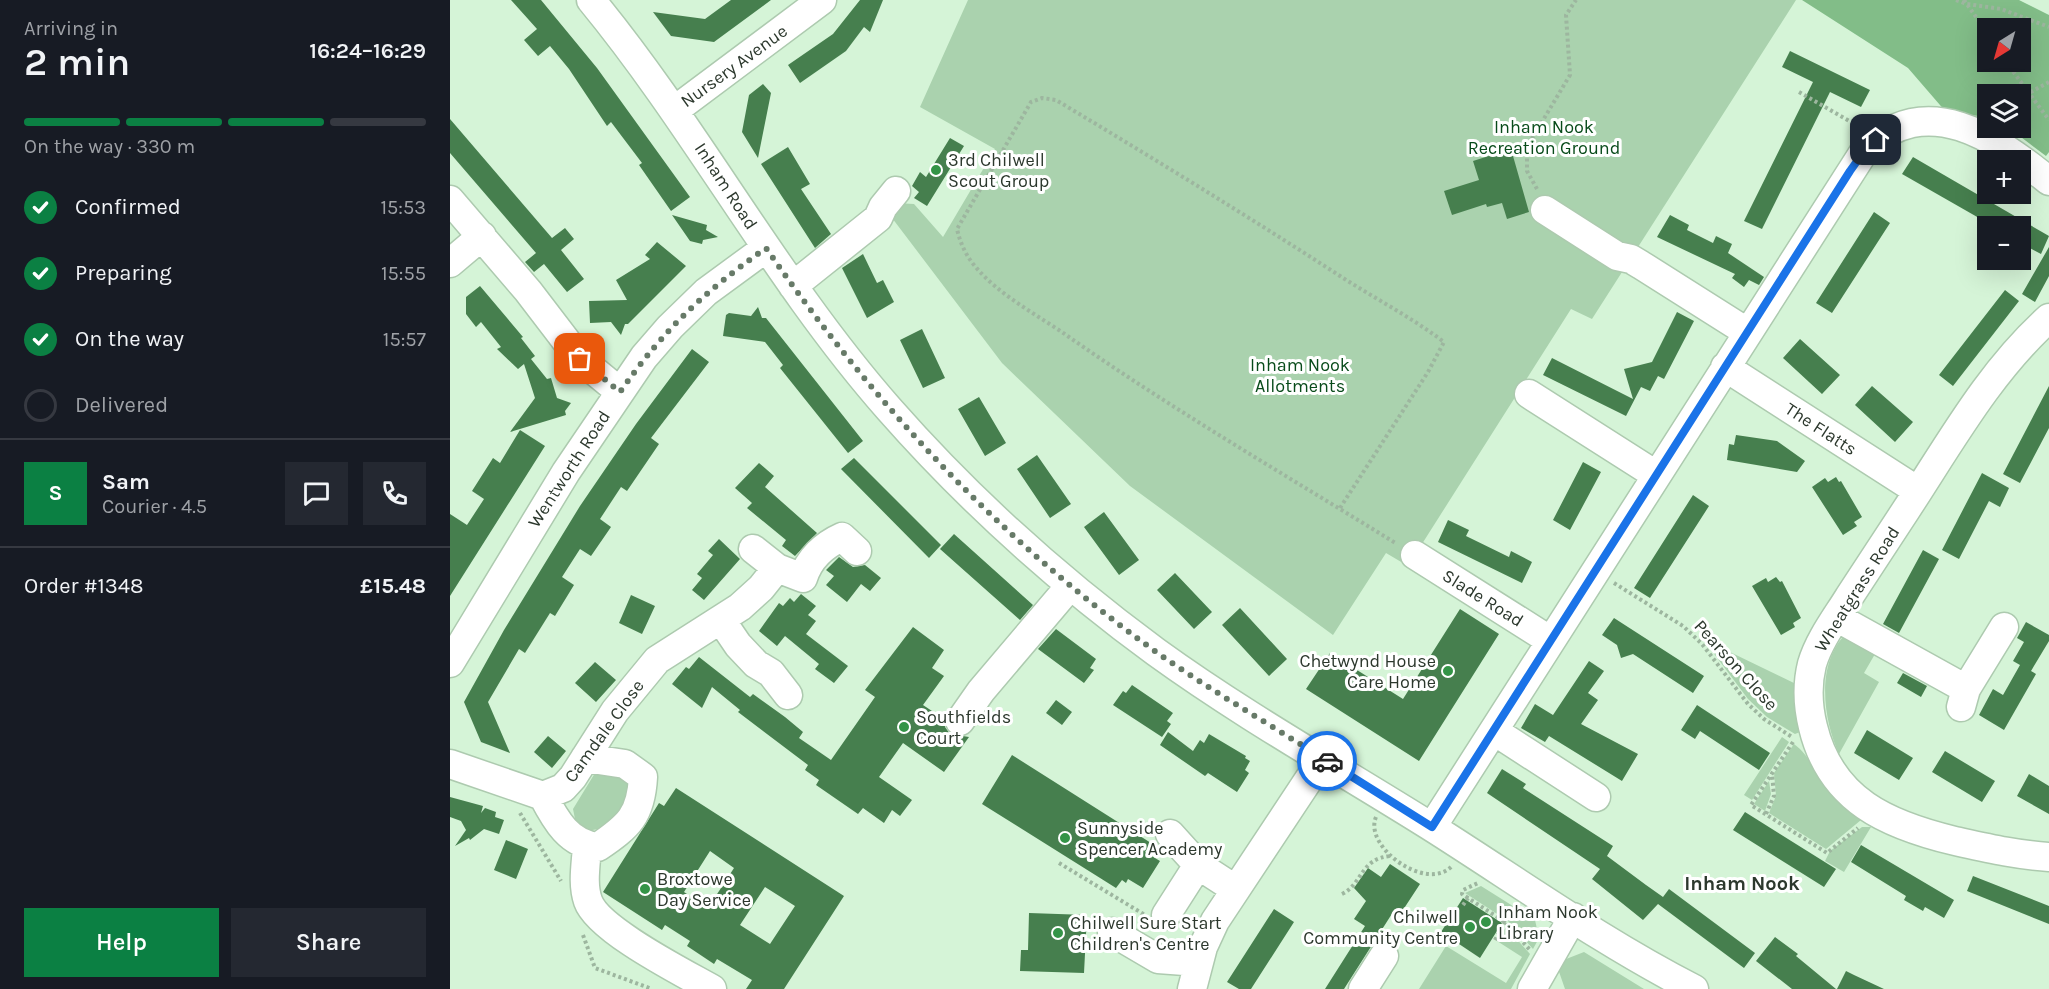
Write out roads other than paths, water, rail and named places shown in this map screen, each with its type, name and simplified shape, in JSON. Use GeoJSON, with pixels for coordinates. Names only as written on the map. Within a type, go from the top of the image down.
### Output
{"type":"FeatureCollection","features":[{"type":"Feature","properties":{"kind":"street","name":"Inham Road"},"geometry":{"type":"LineString","coordinates":[[591,0],[675,110],[766,248],[866,381],[944,470],[985,511],[1070,586],[1167,659],[1660,972],[1694,989]]}},
{"type":"Feature","properties":{"kind":"street","name":"Nursery Avenue"},"geometry":{"type":"LineString","coordinates":[[675,110],[822,0]]}},
{"type":"Feature","properties":{"kind":"street"},"geometry":{"type":"LineString","coordinates":[[1432,827],[1850,171],[1873,142],[1903,125],[1926,121],[1945,122],[1970,129],[1995,141],[2049,180]]}},
{"type":"Feature","properties":{"kind":"street"},"geometry":{"type":"LineString","coordinates":[[793,286],[878,218],[896,190]]}},
{"type":"Feature","properties":{"kind":"street"},"geometry":{"type":"LineString","coordinates":[[450,200],[482,236],[580,359],[620,392]]}},
{"type":"Feature","properties":{"kind":"street"},"geometry":{"type":"LineString","coordinates":[[1545,202],[1617,256],[1631,259],[1747,332]]}},
{"type":"Feature","properties":{"kind":"street"},"geometry":{"type":"LineString","coordinates":[[450,263],[482,236]]}},
{"type":"Feature","properties":{"kind":"street","name":"Wentworth Road"},"geometry":{"type":"LineString","coordinates":[[450,663],[524,538],[620,392],[670,327],[706,292],[766,248]]}},
{"type":"Feature","properties":{"kind":"street","name":"Wheatgrass Road"},"geometry":{"type":"LineString","coordinates":[[2049,318],[1998,373],[1965,417],[1836,617],[1812,663],[1809,686],[1810,715],[1816,741],[1839,782],[1873,812],[1895,824],[1961,842],[2003,851],[2049,857]]}},
{"type":"Feature","properties":{"kind":"street","name":"The Flatts"},"geometry":{"type":"LineString","coordinates":[[1725,368],[1918,491]]}},
{"type":"Feature","properties":{"kind":"street"},"geometry":{"type":"LineString","coordinates":[[1529,394],[1656,475]]}},
{"type":"Feature","properties":{"kind":"street"},"geometry":{"type":"LineString","coordinates":[[753,549],[777,568],[803,578],[807,567],[832,541],[842,537],[857,551]]}},
{"type":"Feature","properties":{"kind":"street","name":"Slade Road"},"geometry":{"type":"LineString","coordinates":[[1415,555],[1551,641]]}},
{"type":"Feature","properties":{"kind":"street","name":"Camdale Close"},"geometry":{"type":"LineString","coordinates":[[543,796],[563,788],[615,711],[657,660],[721,620],[761,588],[777,568]]}},
{"type":"Feature","properties":{"kind":"street"},"geometry":{"type":"LineString","coordinates":[[960,721],[981,691],[1070,586]]}},
{"type":"Feature","properties":{"kind":"street"},"geometry":{"type":"LineString","coordinates":[[1836,617],[1964,698],[2004,627]]}},
{"type":"Feature","properties":{"kind":"street"},"geometry":{"type":"LineString","coordinates":[[721,620],[738,645],[756,664],[771,673],[788,695]]}},
{"type":"Feature","properties":{"kind":"street"},"geometry":{"type":"LineString","coordinates":[[1494,731],[1596,797]]}},
{"type":"Feature","properties":{"kind":"street"},"geometry":{"type":"LineString","coordinates":[[450,764],[543,796],[555,819],[580,845],[598,847],[624,829],[641,801],[643,777],[625,764],[585,758]]}},
{"type":"Feature","properties":{"kind":"street"},"geometry":{"type":"LineString","coordinates":[[1192,989],[1198,962],[1215,921],[1323,758]]}},
{"type":"Feature","properties":{"kind":"street"},"geometry":{"type":"LineString","coordinates":[[1170,834],[1198,865],[1235,889]]}},
{"type":"Feature","properties":{"kind":"street"},"geometry":{"type":"LineString","coordinates":[[587,846],[585,885],[592,909],[617,933],[712,989]]}},
{"type":"Feature","properties":{"kind":"street"},"geometry":{"type":"LineString","coordinates":[[1166,915],[1198,865]]}},
{"type":"Feature","properties":{"kind":"street"},"geometry":{"type":"LineString","coordinates":[[1538,978],[1573,917]]}},
{"type":"Feature","properties":{"kind":"street"},"geometry":{"type":"LineString","coordinates":[[1112,932],[1158,959],[1198,962]]}},
{"type":"Feature","properties":{"kind":"place","name":"3rd Chilwell Scout Group"},"geometry":{"type":"Point","coordinates":[936,170]}},
{"type":"Feature","properties":{"kind":"place","name":"Chetwynd House Care Home"},"geometry":{"type":"Point","coordinates":[1448,671]}},
{"type":"Feature","properties":{"kind":"place","name":"Southfields Court"},"geometry":{"type":"Point","coordinates":[904,727]}},
{"type":"Feature","properties":{"kind":"place","name":"Sunnyside Spencer Academy"},"geometry":{"type":"Point","coordinates":[1065,838]}},
{"type":"Feature","properties":{"kind":"place","name":"Broxtowe Day Service"},"geometry":{"type":"Point","coordinates":[645,889]}},
{"type":"Feature","properties":{"kind":"place","name":"Inham Nook Library"},"geometry":{"type":"Point","coordinates":[1486,922]}},
{"type":"Feature","properties":{"kind":"place","name":"Chilwell Community Centre"},"geometry":{"type":"Point","coordinates":[1470,927]}},
{"type":"Feature","properties":{"kind":"place","name":"Chilwell Sure Start Children's Centre"},"geometry":{"type":"Point","coordinates":[1058,933]}},
{"type":"Feature","properties":{"kind":"district","name":"Inham Nook"},"geometry":{"type":"Point","coordinates":[1742,883]}},
{"type":"Feature","properties":{"kind":"park label","name":"Inham Nook Recreation Ground"},"geometry":{"type":"Point","coordinates":[1544,137]}},
{"type":"Feature","properties":{"kind":"park label","name":"Inham Nook Allotments"},"geometry":{"type":"Point","coordinates":[1300,376]}}]}
